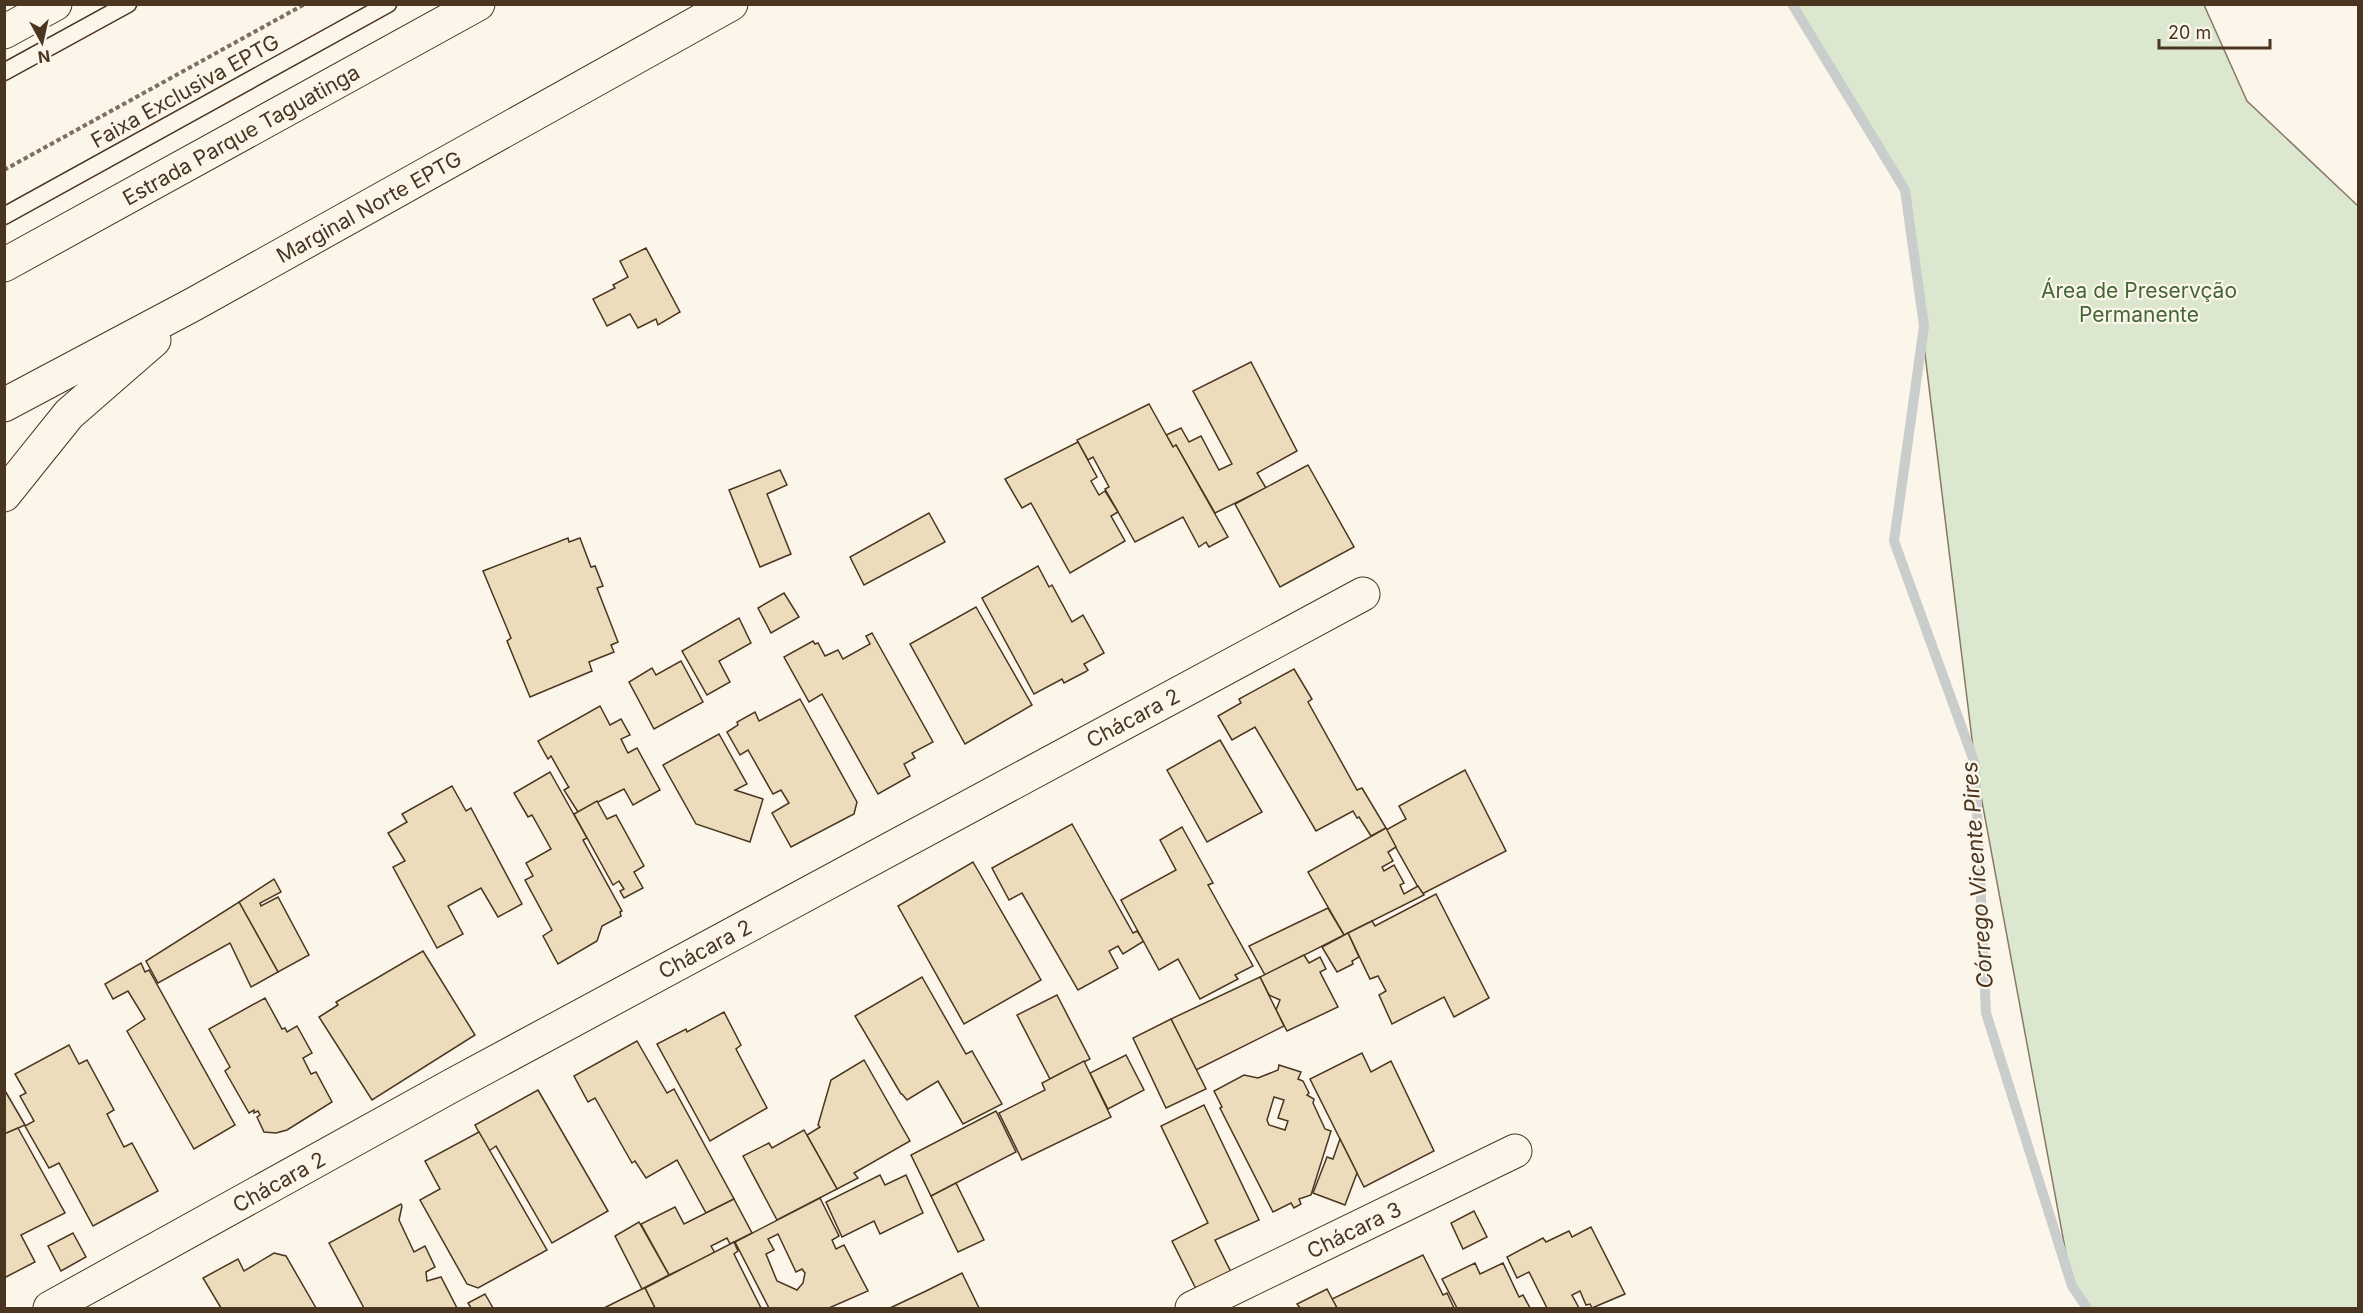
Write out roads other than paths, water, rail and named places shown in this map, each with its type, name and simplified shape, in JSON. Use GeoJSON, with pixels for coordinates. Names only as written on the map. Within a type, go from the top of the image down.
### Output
{"type":"FeatureCollection","features":[{"type":"Feature","properties":{"kind":"main road"},"geometry":{"type":"LineString","coordinates":[[4,32],[55,4]]}},
{"type":"Feature","properties":{"kind":"main road","name":"Estrada Parque Taguatinga"},"geometry":{"type":"LineString","coordinates":[[4,265],[478,4]]}},
{"type":"Feature","properties":{"kind":"main road","name":"Marginal Norte EPTG"},"geometry":{"type":"LineString","coordinates":[[4,405],[194,304],[730,4]]}},
{"type":"Feature","properties":{"kind":"main road"},"geometry":{"type":"LineString","coordinates":[[4,495],[69,414],[194,304]]}},
{"type":"Feature","properties":{"kind":"main road","name":"Chácara 2"},"geometry":{"type":"LineString","coordinates":[[50,1308],[451,1086],[1363,594]]}},
{"type":"Feature","properties":{"kind":"main road","name":"Chácara 3"},"geometry":{"type":"LineString","coordinates":[[1192,1308],[1515,1150]]}},
{"type":"Feature","properties":{"kind":"lane"},"geometry":{"type":"LineString","coordinates":[[4,72],[128,4]]}},
{"type":"Feature","properties":{"kind":"lane","name":"Faixa Exclusiva EPTG"},"geometry":{"type":"LineString","coordinates":[[4,216],[388,4]]}},
{"type":"Feature","properties":{"kind":"waterway","name":"Córrego Vicente Pires"},"geometry":{"type":"LineString","coordinates":[[1792,4],[1905,190],[1924,326],[1894,541],[1975,764],[1986,1013],[2072,1286],[2087,1308]]}},
{"type":"Feature","properties":{"kind":"park label","name":"Área de Preservção Permanente"},"geometry":{"type":"Point","coordinates":[2139,302]}}]}
